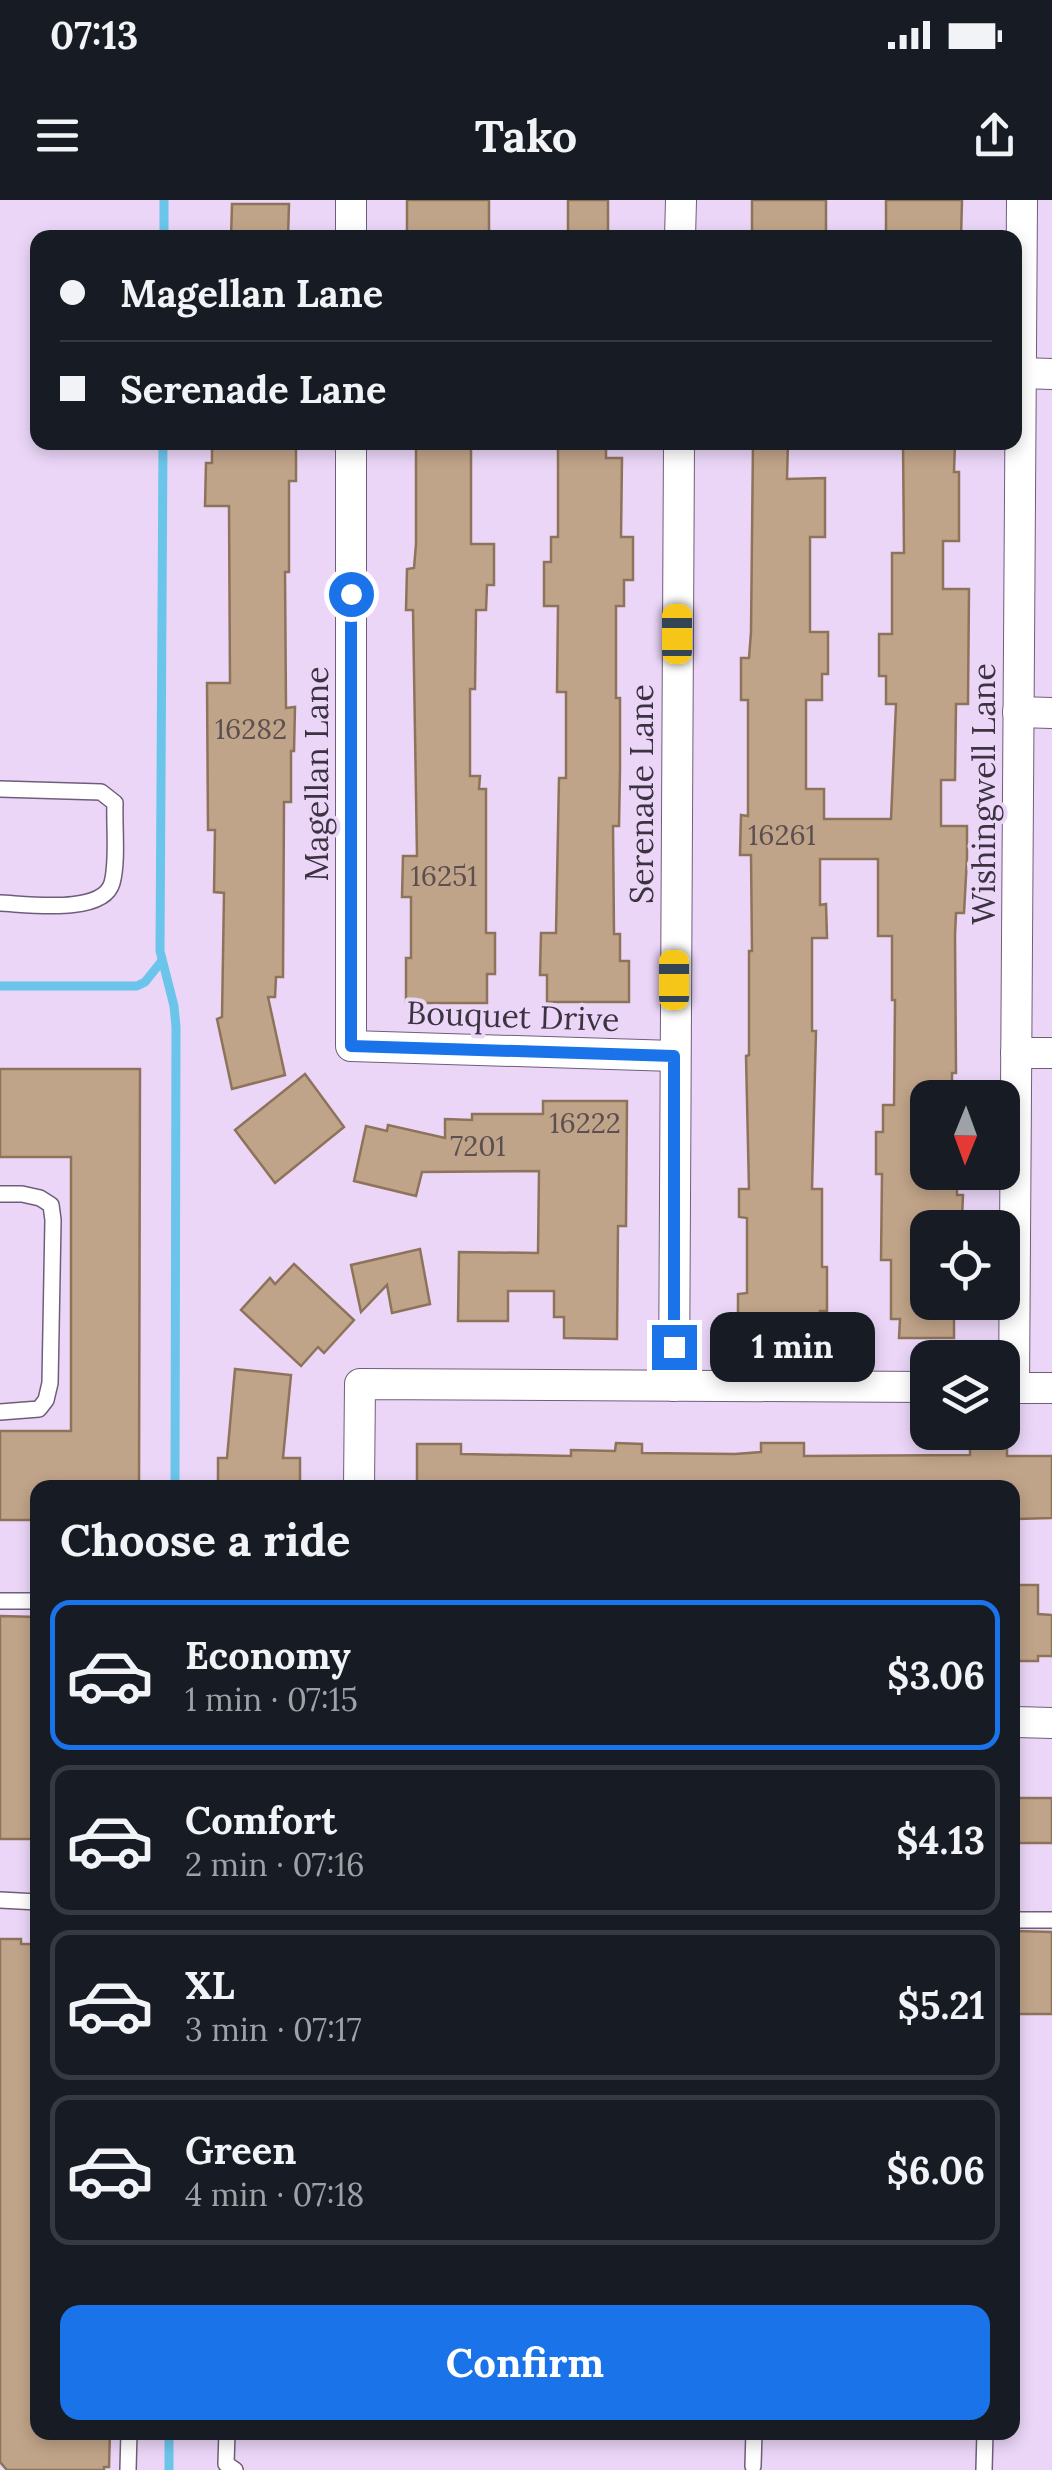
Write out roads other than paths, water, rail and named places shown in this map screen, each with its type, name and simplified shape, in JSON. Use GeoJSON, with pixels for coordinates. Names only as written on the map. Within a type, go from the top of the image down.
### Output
{"type":"FeatureCollection","features":[{"type":"Feature","properties":{"kind":"street"},"geometry":{"type":"LineString","coordinates":[[351,200],[351,230]]}},
{"type":"Feature","properties":{"kind":"street"},"geometry":{"type":"LineString","coordinates":[[680,230],[681,200]]}},
{"type":"Feature","properties":{"kind":"street","name":"Wishingwell Lane"},"geometry":{"type":"LineString","coordinates":[[1022,200],[1022,230]]}},
{"type":"Feature","properties":{"kind":"street"},"geometry":{"type":"LineString","coordinates":[[1022,373],[1052,374]]}},
{"type":"Feature","properties":{"kind":"street","name":"Magellan Lane"},"geometry":{"type":"LineString","coordinates":[[351,450],[351,1046]]}},
{"type":"Feature","properties":{"kind":"street","name":"Serenade Lane"},"geometry":{"type":"LineString","coordinates":[[674,1386],[679,450]]}},
{"type":"Feature","properties":{"kind":"street","name":"Wishingwell Lane"},"geometry":{"type":"LineString","coordinates":[[1009,1340],[1016,1053],[1020,450]]}},
{"type":"Feature","properties":{"kind":"street"},"geometry":{"type":"LineString","coordinates":[[1018,712],[1052,713]]}},
{"type":"Feature","properties":{"kind":"street","name":"Bouquet Drive"},"geometry":{"type":"LineString","coordinates":[[351,1046],[674,1056]]}},
{"type":"Feature","properties":{"kind":"street"},"geometry":{"type":"LineString","coordinates":[[1016,1053],[1052,1054]]}},
{"type":"Feature","properties":{"kind":"street"},"geometry":{"type":"LineString","coordinates":[[359,1480],[360,1384],[910,1388]]}},
{"type":"Feature","properties":{"kind":"street"},"geometry":{"type":"LineString","coordinates":[[1020,1388],[1052,1388]]}},
{"type":"Feature","properties":{"kind":"street"},"geometry":{"type":"LineString","coordinates":[[1020,1722],[1052,1723]]}},
{"type":"Feature","properties":{"kind":"lane"},"geometry":{"type":"LineString","coordinates":[[0,789],[100,792],[115,802],[112,886],[100,899],[84,905],[0,903]]}},
{"type":"Feature","properties":{"kind":"lane"},"geometry":{"type":"LineString","coordinates":[[0,1194],[40,1198],[50,1205],[53,1220],[50,1383],[46,1400],[39,1409],[0,1412]]}},
{"type":"Feature","properties":{"kind":"lane"},"geometry":{"type":"LineString","coordinates":[[0,1600],[30,1601]]}},
{"type":"Feature","properties":{"kind":"lane"},"geometry":{"type":"LineString","coordinates":[[0,1900],[30,1902]]}},
{"type":"Feature","properties":{"kind":"lane"},"geometry":{"type":"LineString","coordinates":[[1020,1920],[1052,1920]]}},
{"type":"Feature","properties":{"kind":"lane"},"geometry":{"type":"LineString","coordinates":[[128,2440],[128,2470]]}},
{"type":"Feature","properties":{"kind":"lane"},"geometry":{"type":"LineString","coordinates":[[227,2440],[226,2464],[235,2470]]}},
{"type":"Feature","properties":{"kind":"lane"},"geometry":{"type":"LineString","coordinates":[[753,2466],[754,2440]]}},
{"type":"Feature","properties":{"kind":"lane"},"geometry":{"type":"LineString","coordinates":[[984,2440],[984,2470]]}},
{"type":"Feature","properties":{"kind":"waterway"},"geometry":{"type":"LineString","coordinates":[[164,200],[164,230]]}},
{"type":"Feature","properties":{"kind":"waterway"},"geometry":{"type":"LineString","coordinates":[[163,450],[160,951],[176,1027],[175,1480]]}},
{"type":"Feature","properties":{"kind":"waterway"},"geometry":{"type":"LineString","coordinates":[[0,986],[137,986],[161,962]]}},
{"type":"Feature","properties":{"kind":"waterway"},"geometry":{"type":"LineString","coordinates":[[169,2440],[169,2470]]}}]}
